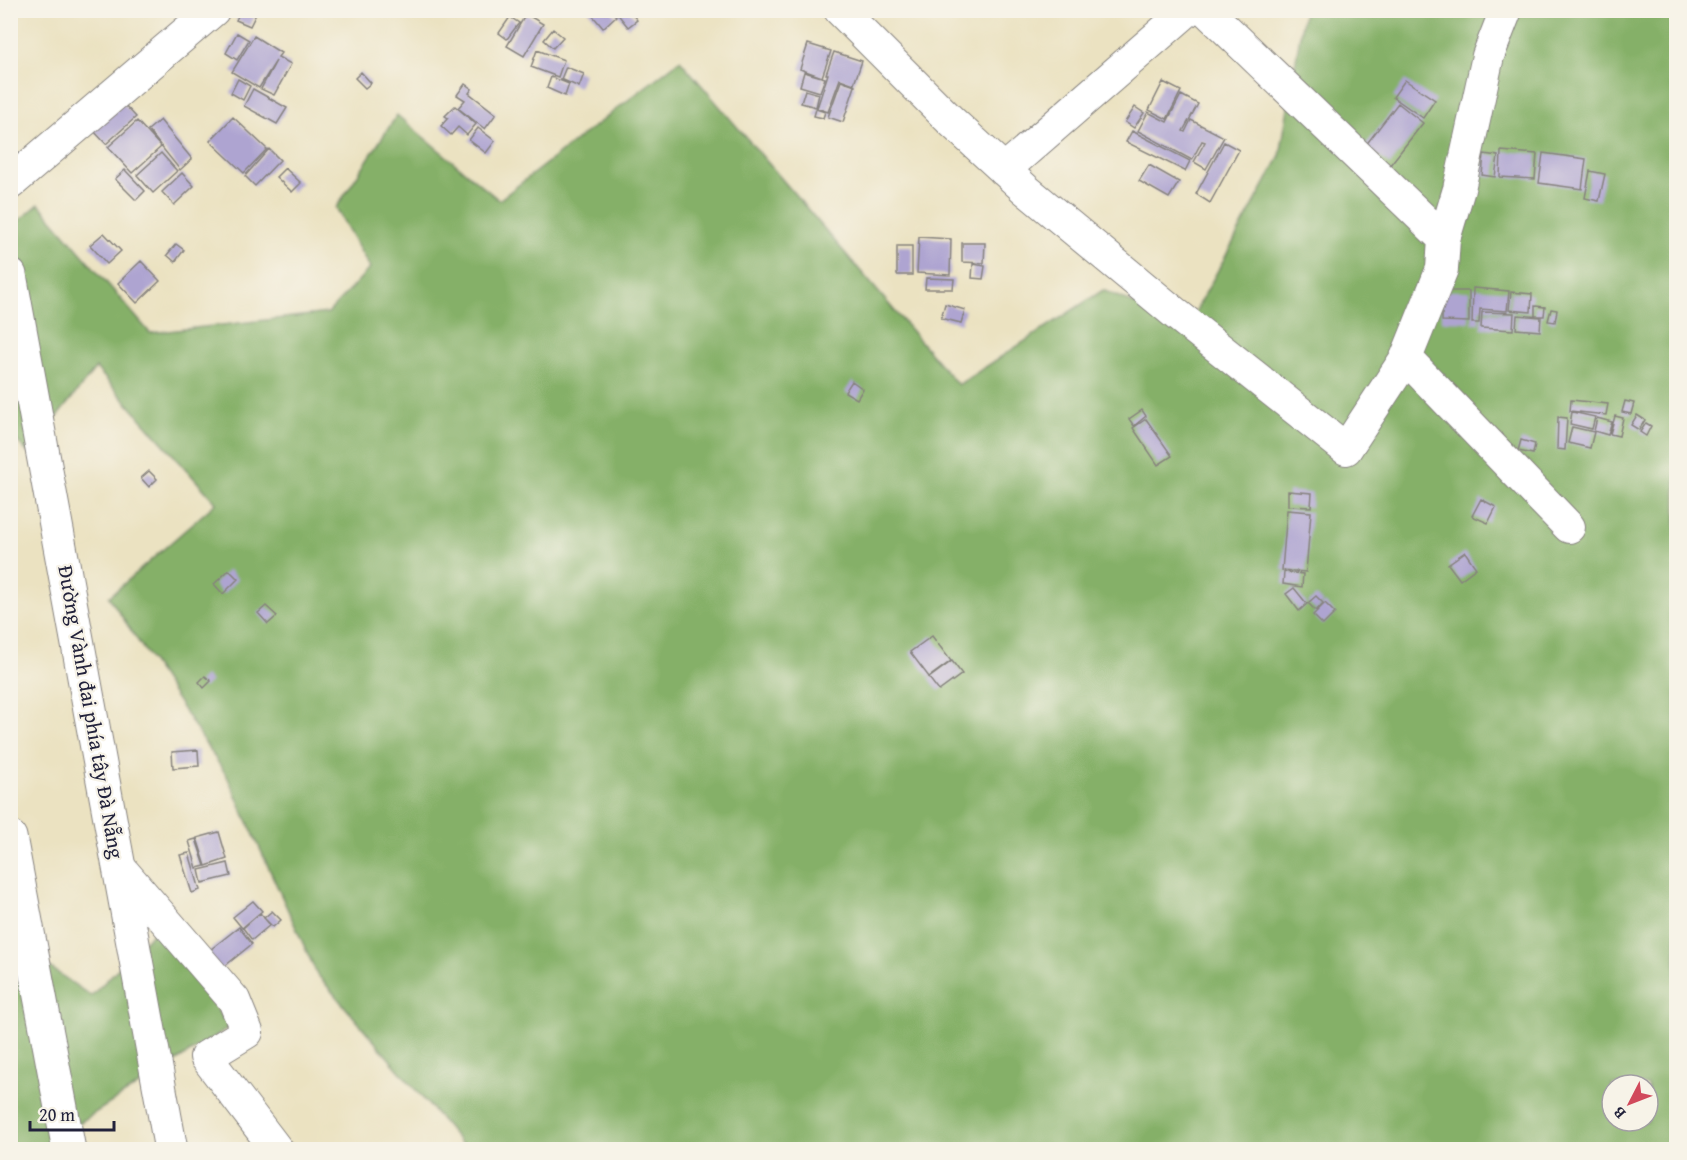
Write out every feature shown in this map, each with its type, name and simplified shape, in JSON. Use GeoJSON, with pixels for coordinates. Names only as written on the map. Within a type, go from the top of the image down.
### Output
{"type":"FeatureCollection","features":[{"type":"Feature","properties":{"kind":"main road"},"geometry":{"type":"LineString","coordinates":[[10,183],[213,10]]}},
{"type":"Feature","properties":{"kind":"main road","name":"Đường Vành đai phía tây Đà Nẵng"},"geometry":{"type":"LineString","coordinates":[[10,275],[171,1149]]}},
{"type":"Feature","properties":{"kind":"main road"},"geometry":{"type":"LineString","coordinates":[[10,837],[69,1149]]}},
{"type":"Feature","properties":{"kind":"street"},"geometry":{"type":"LineString","coordinates":[[840,10],[889,61],[1004,170],[1176,314],[1346,449],[1406,358],[1442,269],[1444,239],[1459,189],[1488,56],[1506,10]]}},
{"type":"Feature","properties":{"kind":"street"},"geometry":{"type":"LineString","coordinates":[[1004,170],[1188,10]]}},
{"type":"Feature","properties":{"kind":"street"},"geometry":{"type":"LineString","coordinates":[[1206,10],[1444,239]]}},
{"type":"Feature","properties":{"kind":"street"},"geometry":{"type":"LineString","coordinates":[[1406,358],[1569,527]]}},
{"type":"Feature","properties":{"kind":"street"},"geometry":{"type":"LineString","coordinates":[[119,867],[234,1000],[247,1032],[206,1057],[277,1149]]}},
{"type":"Feature","properties":{"kind":"green space"},"geometry":{"type":"Polygon","coordinates":[[[1304,11],[1676,11],[1676,1149],[466,1149],[317,974],[227,776],[109,597],[216,503],[96,368],[28,453],[11,434],[10,228],[39,204],[150,333],[328,313],[370,268],[336,208],[397,115],[499,200],[680,60],[958,385],[1103,290],[1187,327],[1280,156],[1304,11]]]}},
{"type":"Feature","properties":{"kind":"green space"},"geometry":{"type":"Polygon","coordinates":[[[157,929],[230,1027],[38,1149],[11,1150],[11,947],[15,943],[91,996],[157,929]]]}},
{"type":"Feature","properties":{"kind":"building"},"geometry":{"type":"Polygon","coordinates":[[[241,10],[258,10],[250,26],[236,20],[241,10]]]}},
{"type":"Feature","properties":{"kind":"building"},"geometry":{"type":"Polygon","coordinates":[[[588,10],[611,10],[616,16],[603,28],[588,10]]]}},
{"type":"Feature","properties":{"kind":"building"},"geometry":{"type":"Polygon","coordinates":[[[617,10],[629,10],[637,20],[628,27],[616,12],[617,10]]]}},
{"type":"Feature","properties":{"kind":"building"},"geometry":{"type":"Polygon","coordinates":[[[526,14],[543,24],[524,56],[507,46],[526,14]]]}},
{"type":"Feature","properties":{"kind":"building"},"geometry":{"type":"Polygon","coordinates":[[[510,17],[519,23],[507,39],[499,33],[510,17]]]}},
{"type":"Feature","properties":{"kind":"building"},"geometry":{"type":"Polygon","coordinates":[[[553,29],[563,37],[553,48],[544,40],[553,29]]]}},
{"type":"Feature","properties":{"kind":"building"},"geometry":{"type":"Polygon","coordinates":[[[237,33],[249,40],[237,60],[226,53],[237,33]]]}},
{"type":"Feature","properties":{"kind":"building"},"geometry":{"type":"Polygon","coordinates":[[[254,36],[281,53],[278,57],[291,64],[274,95],[261,89],[276,61],[259,88],[232,72],[254,36]]]}},
{"type":"Feature","properties":{"kind":"building"},"geometry":{"type":"Polygon","coordinates":[[[808,44],[831,51],[822,77],[800,69],[808,44]]]}},
{"type":"Feature","properties":{"kind":"building"},"geometry":{"type":"Polygon","coordinates":[[[537,50],[564,60],[558,77],[531,67],[537,50]]]}},
{"type":"Feature","properties":{"kind":"building"},"geometry":{"type":"Polygon","coordinates":[[[834,52],[862,61],[854,84],[840,79],[828,112],[817,108],[834,52]]]}},
{"type":"Feature","properties":{"kind":"building"},"geometry":{"type":"Polygon","coordinates":[[[566,67],[584,74],[579,87],[561,79],[566,67]]]}},
{"type":"Feature","properties":{"kind":"building"},"geometry":{"type":"Polygon","coordinates":[[[361,72],[371,83],[365,88],[355,78],[361,72]]]}},
{"type":"Feature","properties":{"kind":"building"},"geometry":{"type":"Polygon","coordinates":[[[804,72],[825,78],[820,92],[800,86],[804,72]]]}},
{"type":"Feature","properties":{"kind":"building"},"geometry":{"type":"Polygon","coordinates":[[[551,77],[569,84],[565,96],[547,88],[551,77]]]}},
{"type":"Feature","properties":{"kind":"building"},"geometry":{"type":"Polygon","coordinates":[[[238,79],[250,86],[243,100],[231,93],[238,79]]]}},
{"type":"Feature","properties":{"kind":"building"},"geometry":{"type":"Polygon","coordinates":[[[1405,80],[1435,100],[1423,118],[1393,97],[1405,80]]]}},
{"type":"Feature","properties":{"kind":"building"},"geometry":{"type":"Polygon","coordinates":[[[841,81],[855,86],[843,122],[828,117],[841,81]]]}},
{"type":"Feature","properties":{"kind":"building"},"geometry":{"type":"Polygon","coordinates":[[[1163,82],[1181,91],[1167,119],[1149,110],[1163,82]]]}},
{"type":"Feature","properties":{"kind":"building"},"geometry":{"type":"Polygon","coordinates":[[[465,84],[472,89],[469,93],[496,114],[485,129],[458,108],[465,100],[457,95],[465,84]]]}},
{"type":"Feature","properties":{"kind":"building"},"geometry":{"type":"Polygon","coordinates":[[[253,89],[287,108],[277,124],[244,106],[253,89]]]}},
{"type":"Feature","properties":{"kind":"building"},"geometry":{"type":"Polygon","coordinates":[[[805,90],[819,94],[816,107],[801,103],[805,90]]]}},
{"type":"Feature","properties":{"kind":"building"},"geometry":{"type":"Polygon","coordinates":[[[1181,95],[1198,104],[1183,131],[1185,132],[1191,120],[1224,137],[1206,169],[1194,162],[1205,142],[1202,141],[1192,160],[1138,131],[1148,112],[1167,122],[1181,95]]]}},
{"type":"Feature","properties":{"kind":"building"},"geometry":{"type":"Polygon","coordinates":[[[123,103],[136,117],[106,144],[93,130],[123,103]]]}},
{"type":"Feature","properties":{"kind":"building"},"geometry":{"type":"Polygon","coordinates":[[[1398,103],[1423,123],[1390,165],[1365,146],[1398,103]]]}},
{"type":"Feature","properties":{"kind":"building"},"geometry":{"type":"Polygon","coordinates":[[[455,106],[476,124],[467,135],[458,127],[451,135],[441,126],[448,118],[445,116],[455,106]]]}},
{"type":"Feature","properties":{"kind":"building"},"geometry":{"type":"Polygon","coordinates":[[[1135,107],[1144,113],[1134,128],[1125,122],[1135,107]]]}},
{"type":"Feature","properties":{"kind":"building"},"geometry":{"type":"Polygon","coordinates":[[[816,109],[825,112],[823,118],[814,116],[816,109]]]}},
{"type":"Feature","properties":{"kind":"building"},"geometry":{"type":"Polygon","coordinates":[[[233,117],[267,149],[244,173],[210,141],[233,117]]]}},
{"type":"Feature","properties":{"kind":"building"},"geometry":{"type":"Polygon","coordinates":[[[160,120],[192,159],[180,170],[148,130],[160,120]]]}},
{"type":"Feature","properties":{"kind":"building"},"geometry":{"type":"Polygon","coordinates":[[[137,121],[161,147],[132,173],[108,147],[137,121]]]}},
{"type":"Feature","properties":{"kind":"building"},"geometry":{"type":"Polygon","coordinates":[[[478,128],[495,141],[486,153],[469,140],[478,128]]]}},
{"type":"Feature","properties":{"kind":"building"},"geometry":{"type":"Polygon","coordinates":[[[1132,131],[1190,161],[1185,171],[1126,142],[1132,131]]]}},
{"type":"Feature","properties":{"kind":"building"},"geometry":{"type":"Polygon","coordinates":[[[1224,142],[1239,150],[1210,203],[1196,194],[1224,142]]]}},
{"type":"Feature","properties":{"kind":"building"},"geometry":{"type":"Polygon","coordinates":[[[269,149],[280,160],[255,186],[245,176],[269,149]]]}},
{"type":"Feature","properties":{"kind":"building"},"geometry":{"type":"Polygon","coordinates":[[[1501,151],[1537,154],[1535,179],[1500,177],[1501,151]]]}},
{"type":"Feature","properties":{"kind":"building"},"geometry":{"type":"Polygon","coordinates":[[[161,153],[177,171],[153,193],[137,175],[161,153]]]}},
{"type":"Feature","properties":{"kind":"building"},"geometry":{"type":"Polygon","coordinates":[[[1543,153],[1586,159],[1582,189],[1539,183],[1543,153]]]}},
{"type":"Feature","properties":{"kind":"building"},"geometry":{"type":"Polygon","coordinates":[[[1484,154],[1498,156],[1495,177],[1482,175],[1484,154]]]}},
{"type":"Feature","properties":{"kind":"building"},"geometry":{"type":"Polygon","coordinates":[[[1149,165],[1179,182],[1169,198],[1139,181],[1149,165]]]}},
{"type":"Feature","properties":{"kind":"building"},"geometry":{"type":"Polygon","coordinates":[[[285,168],[301,183],[292,192],[276,177],[285,168]]]}},
{"type":"Feature","properties":{"kind":"building"},"geometry":{"type":"Polygon","coordinates":[[[125,170],[145,191],[136,200],[115,179],[125,170]]]}},
{"type":"Feature","properties":{"kind":"building"},"geometry":{"type":"Polygon","coordinates":[[[1590,171],[1605,174],[1599,201],[1585,198],[1590,171]]]}},
{"type":"Feature","properties":{"kind":"building"},"geometry":{"type":"Polygon","coordinates":[[[182,173],[194,186],[174,205],[162,192],[182,173]]]}},
{"type":"Feature","properties":{"kind":"building"},"geometry":{"type":"Polygon","coordinates":[[[104,233],[121,251],[107,264],[90,245],[104,233]]]}},
{"type":"Feature","properties":{"kind":"building"},"geometry":{"type":"Polygon","coordinates":[[[919,237],[951,239],[950,275],[917,273],[919,237]]]}},
{"type":"Feature","properties":{"kind":"building"},"geometry":{"type":"Polygon","coordinates":[[[962,243],[985,243],[984,263],[962,262],[962,243]]]}},
{"type":"Feature","properties":{"kind":"building"},"geometry":{"type":"Polygon","coordinates":[[[176,244],[184,250],[175,262],[167,255],[176,244]]]}},
{"type":"Feature","properties":{"kind":"building"},"geometry":{"type":"Polygon","coordinates":[[[897,246],[912,246],[912,275],[897,275],[897,246]]]}},
{"type":"Feature","properties":{"kind":"building"},"geometry":{"type":"Polygon","coordinates":[[[141,261],[160,281],[137,303],[118,283],[141,261]]]}},
{"type":"Feature","properties":{"kind":"building"},"geometry":{"type":"Polygon","coordinates":[[[973,264],[985,266],[983,279],[972,278],[973,264]]]}},
{"type":"Feature","properties":{"kind":"building"},"geometry":{"type":"Polygon","coordinates":[[[926,278],[954,279],[953,289],[925,289],[926,278]]]}},
{"type":"Feature","properties":{"kind":"building"},"geometry":{"type":"Polygon","coordinates":[[[1473,288],[1509,291],[1507,311],[1480,309],[1479,323],[1472,323],[1473,288]]]}},
{"type":"Feature","properties":{"kind":"building"},"geometry":{"type":"Polygon","coordinates":[[[1442,291],[1469,291],[1469,322],[1442,321],[1442,291]]]}},
{"type":"Feature","properties":{"kind":"building"},"geometry":{"type":"Polygon","coordinates":[[[1511,292],[1532,294],[1531,312],[1509,310],[1511,292]]]}},
{"type":"Feature","properties":{"kind":"building"},"geometry":{"type":"Polygon","coordinates":[[[945,304],[965,310],[961,323],[941,318],[945,304]]]}},
{"type":"Feature","properties":{"kind":"building"},"geometry":{"type":"Polygon","coordinates":[[[1535,306],[1545,307],[1544,316],[1535,316],[1535,306]]]}},
{"type":"Feature","properties":{"kind":"building"},"geometry":{"type":"Polygon","coordinates":[[[1551,309],[1557,310],[1555,322],[1548,321],[1551,309]]]}},
{"type":"Feature","properties":{"kind":"building"},"geometry":{"type":"Polygon","coordinates":[[[1482,312],[1514,313],[1513,330],[1481,328],[1482,312]]]}},
{"type":"Feature","properties":{"kind":"building"},"geometry":{"type":"Polygon","coordinates":[[[1517,315],[1541,317],[1540,331],[1516,329],[1517,315]]]}},
{"type":"Feature","properties":{"kind":"building"},"geometry":{"type":"Polygon","coordinates":[[[852,381],[863,389],[857,399],[845,392],[852,381]]]}},
{"type":"Feature","properties":{"kind":"building"},"geometry":{"type":"Polygon","coordinates":[[[1571,400],[1608,404],[1606,415],[1570,411],[1571,400]]]}},
{"type":"Feature","properties":{"kind":"building"},"geometry":{"type":"Polygon","coordinates":[[[1625,401],[1634,403],[1631,414],[1622,412],[1625,401]]]}},
{"type":"Feature","properties":{"kind":"building"},"geometry":{"type":"Polygon","coordinates":[[[1142,410],[1146,416],[1134,426],[1129,419],[1142,410]]]}},
{"type":"Feature","properties":{"kind":"building"},"geometry":{"type":"Polygon","coordinates":[[[1572,412],[1595,417],[1592,429],[1570,424],[1572,412]]]}},
{"type":"Feature","properties":{"kind":"building"},"geometry":{"type":"Polygon","coordinates":[[[1637,415],[1645,420],[1639,430],[1631,425],[1637,415]]]}},
{"type":"Feature","properties":{"kind":"building"},"geometry":{"type":"Polygon","coordinates":[[[1615,416],[1623,418],[1619,436],[1610,434],[1615,416]]]}},
{"type":"Feature","properties":{"kind":"building"},"geometry":{"type":"Polygon","coordinates":[[[1558,417],[1567,418],[1565,450],[1557,449],[1558,417]]]}},
{"type":"Feature","properties":{"kind":"building"},"geometry":{"type":"Polygon","coordinates":[[[1597,418],[1612,422],[1608,435],[1594,431],[1597,418]]]}},
{"type":"Feature","properties":{"kind":"building"},"geometry":{"type":"Polygon","coordinates":[[[1146,419],[1172,456],[1158,465],[1133,428],[1146,419]]]}},
{"type":"Feature","properties":{"kind":"building"},"geometry":{"type":"Polygon","coordinates":[[[1646,423],[1651,426],[1646,436],[1640,432],[1646,423]]]}},
{"type":"Feature","properties":{"kind":"building"},"geometry":{"type":"Polygon","coordinates":[[[1572,427],[1594,432],[1590,448],[1568,443],[1572,427]]]}},
{"type":"Feature","properties":{"kind":"building"},"geometry":{"type":"Polygon","coordinates":[[[1521,440],[1535,444],[1533,454],[1518,451],[1521,440]]]}},
{"type":"Feature","properties":{"kind":"building"},"geometry":{"type":"Polygon","coordinates":[[[149,471],[157,479],[149,487],[141,478],[149,471]]]}},
{"type":"Feature","properties":{"kind":"building"},"geometry":{"type":"Polygon","coordinates":[[[1288,491],[1312,493],[1311,507],[1288,506],[1288,491]]]}},
{"type":"Feature","properties":{"kind":"building"},"geometry":{"type":"Polygon","coordinates":[[[1481,499],[1496,507],[1488,523],[1472,516],[1481,499]]]}},
{"type":"Feature","properties":{"kind":"building"},"geometry":{"type":"Polygon","coordinates":[[[1287,510],[1311,512],[1306,572],[1282,570],[1287,510]]]}},
{"type":"Feature","properties":{"kind":"building"},"geometry":{"type":"Polygon","coordinates":[[[1465,552],[1476,568],[1460,580],[1448,564],[1465,552]]]}},
{"type":"Feature","properties":{"kind":"building"},"geometry":{"type":"Polygon","coordinates":[[[229,570],[238,579],[223,594],[214,584],[229,570]]]}},
{"type":"Feature","properties":{"kind":"building"},"geometry":{"type":"Polygon","coordinates":[[[1284,572],[1303,574],[1302,587],[1283,584],[1284,572]]]}},
{"type":"Feature","properties":{"kind":"building"},"geometry":{"type":"Polygon","coordinates":[[[1294,588],[1307,604],[1299,611],[1286,594],[1294,588]]]}},
{"type":"Feature","properties":{"kind":"building"},"geometry":{"type":"Polygon","coordinates":[[[1316,596],[1323,603],[1316,611],[1308,603],[1316,596]]]}},
{"type":"Feature","properties":{"kind":"building"},"geometry":{"type":"Polygon","coordinates":[[[1325,603],[1335,613],[1323,625],[1313,615],[1325,603]]]}},
{"type":"Feature","properties":{"kind":"building"},"geometry":{"type":"Polygon","coordinates":[[[266,606],[277,616],[268,624],[258,613],[266,606]]]}},
{"type":"Feature","properties":{"kind":"building"},"geometry":{"type":"Polygon","coordinates":[[[932,636],[951,661],[929,677],[910,652],[932,636]]]}},
{"type":"Feature","properties":{"kind":"building"},"geometry":{"type":"Polygon","coordinates":[[[952,661],[962,674],[939,691],[929,678],[952,661]]]}},
{"type":"Feature","properties":{"kind":"building"},"geometry":{"type":"Polygon","coordinates":[[[205,676],[211,681],[204,688],[199,682],[205,676]]]}},
{"type":"Feature","properties":{"kind":"building"},"geometry":{"type":"Polygon","coordinates":[[[198,750],[199,766],[173,768],[172,752],[198,750]]]}},
{"type":"Feature","properties":{"kind":"building"},"geometry":{"type":"Polygon","coordinates":[[[219,832],[227,859],[206,866],[197,838],[219,832]]]}},
{"type":"Feature","properties":{"kind":"building"},"geometry":{"type":"Polygon","coordinates":[[[196,839],[205,866],[197,868],[189,841],[196,839]]]}},
{"type":"Feature","properties":{"kind":"building"},"geometry":{"type":"Polygon","coordinates":[[[189,853],[200,890],[192,893],[180,855],[189,853]]]}},
{"type":"Feature","properties":{"kind":"building"},"geometry":{"type":"Polygon","coordinates":[[[228,863],[231,876],[202,883],[199,870],[228,863]]]}},
{"type":"Feature","properties":{"kind":"building"},"geometry":{"type":"Polygon","coordinates":[[[253,901],[262,911],[242,928],[233,917],[253,901]]]}},
{"type":"Feature","properties":{"kind":"building"},"geometry":{"type":"Polygon","coordinates":[[[272,911],[281,920],[273,927],[264,918],[272,911]]]}},
{"type":"Feature","properties":{"kind":"building"},"geometry":{"type":"Polygon","coordinates":[[[260,913],[270,925],[252,940],[243,928],[260,913]]]}},
{"type":"Feature","properties":{"kind":"building"},"geometry":{"type":"Polygon","coordinates":[[[239,927],[252,944],[220,970],[206,953],[239,927]]]}}]}
